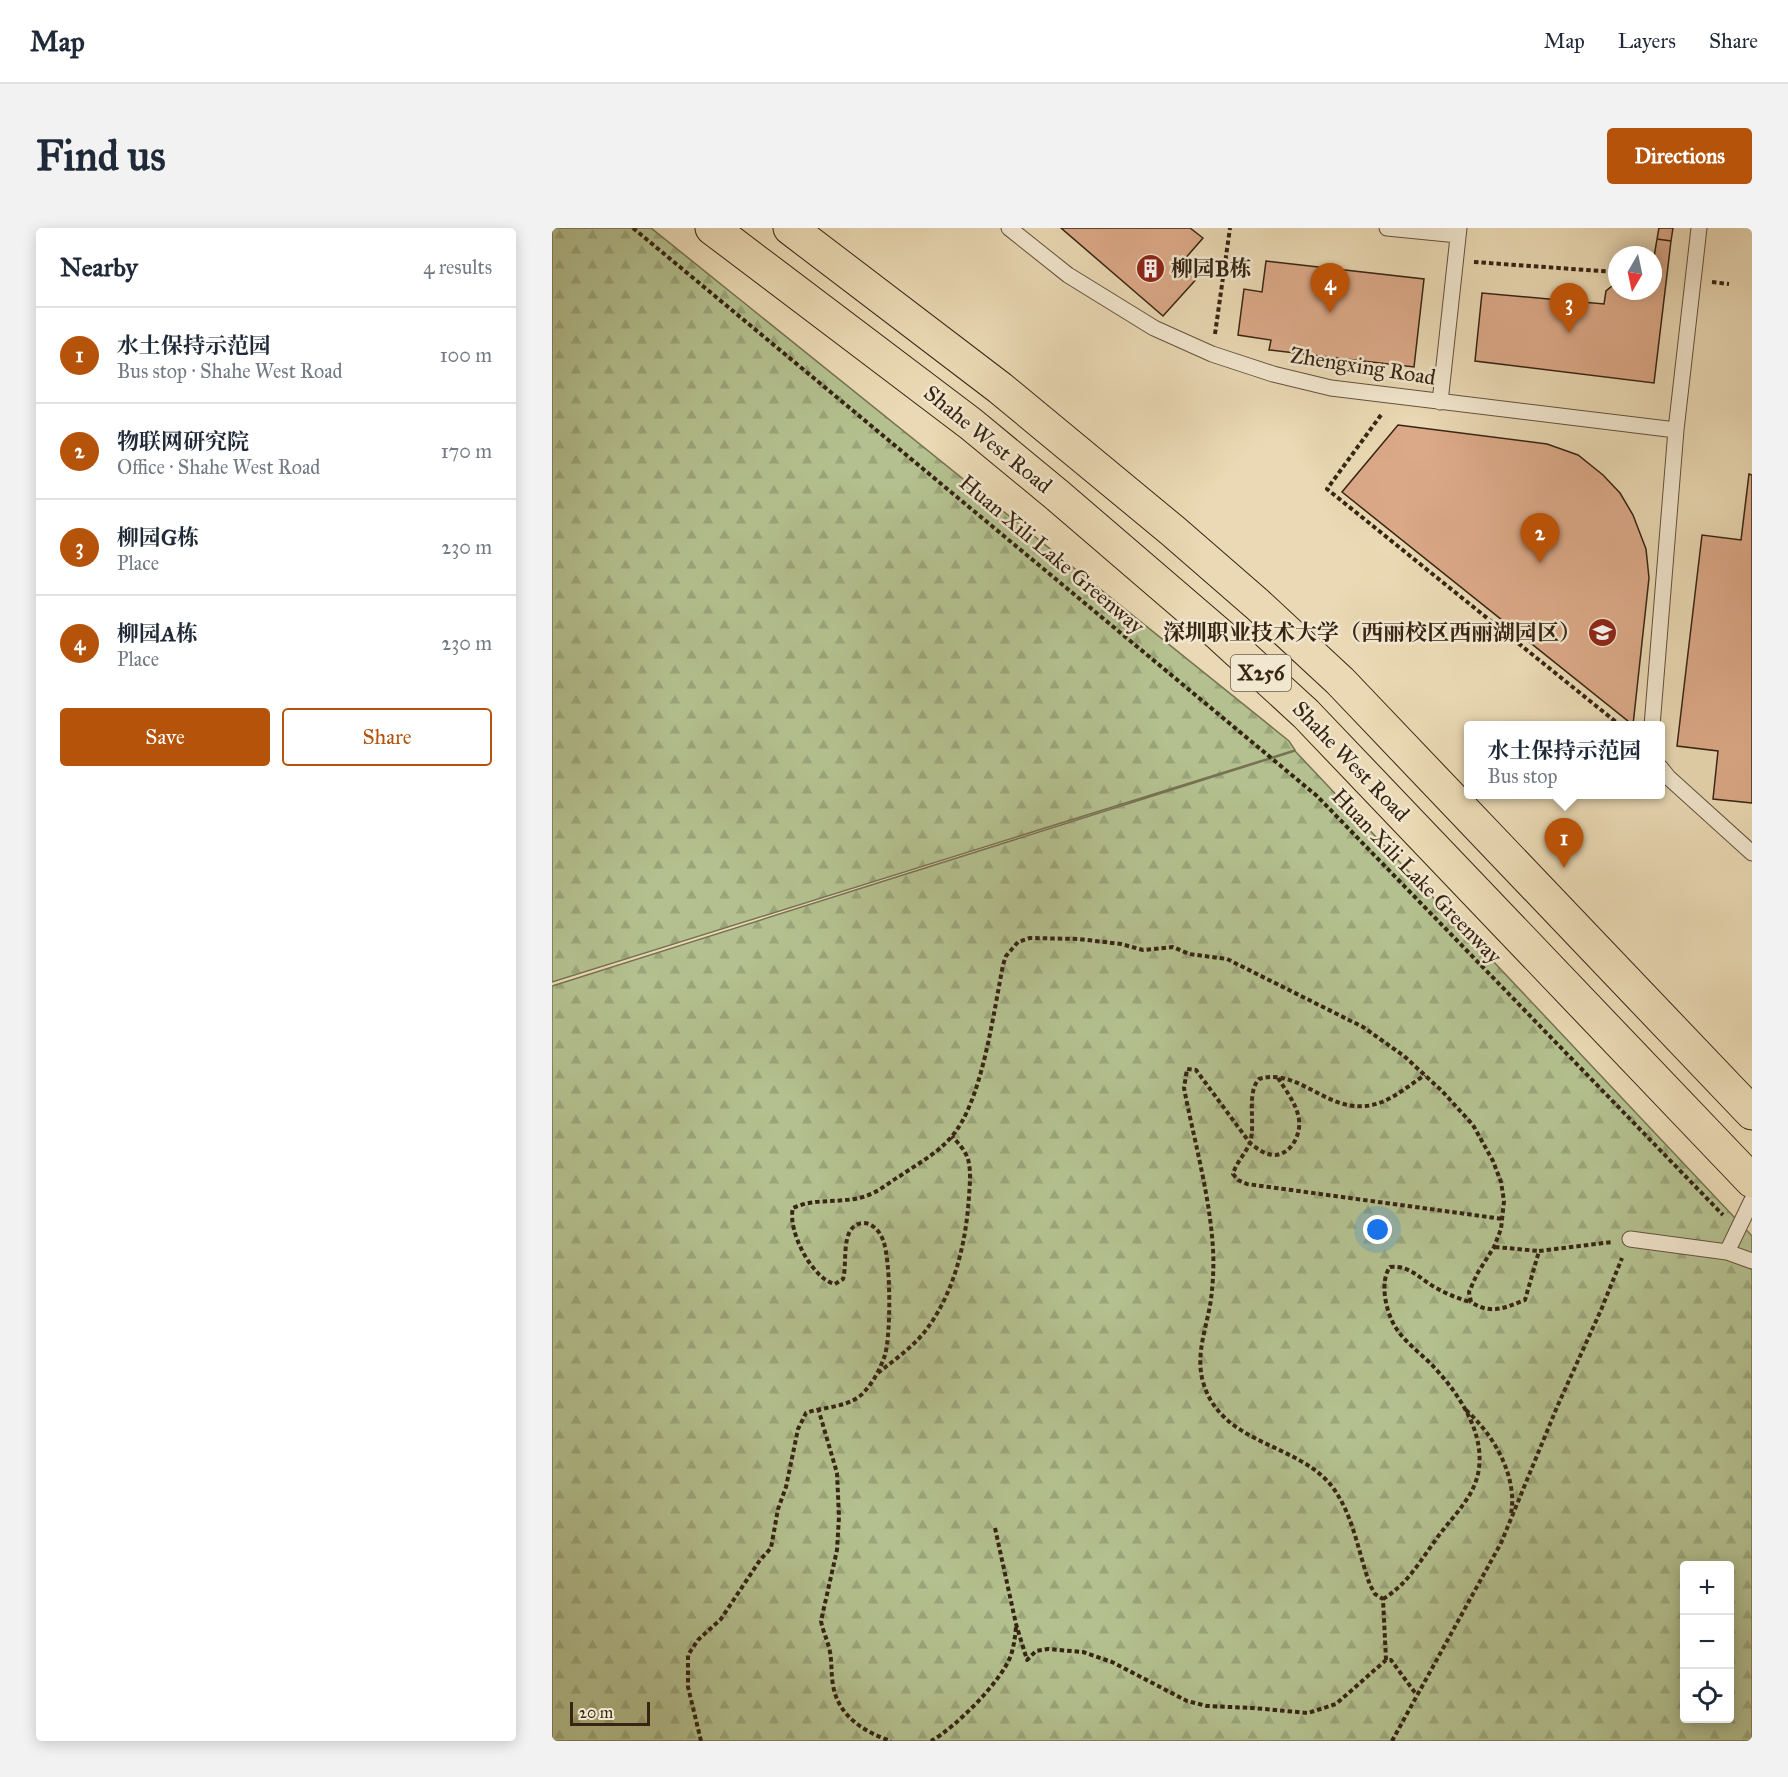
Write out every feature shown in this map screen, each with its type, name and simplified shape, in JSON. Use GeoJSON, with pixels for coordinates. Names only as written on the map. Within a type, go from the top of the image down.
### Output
{"type":"FeatureCollection","features":[{"type":"Feature","properties":{"kind":"main road","name":"Shahe West Road"},"geometry":{"type":"LineString","coordinates":[[712,228],[988,438],[1142,566],[1290,699],[1752,1181]]}},
{"type":"Feature","properties":{"kind":"main road","name":"Shahe West Road"},"geometry":{"type":"LineString","coordinates":[[790,228],[1000,388],[1173,531],[1257,604],[1340,681],[1752,1113]]}},
{"type":"Feature","properties":{"kind":"lane","name":"Zhengxing Road"},"geometry":{"type":"LineString","coordinates":[[1009,228],[1077,281],[1154,328],[1212,354],[1273,374],[1331,388],[1676,430]]}},
{"type":"Feature","properties":{"kind":"lane"},"geometry":{"type":"LineString","coordinates":[[1387,228],[1459,232],[1440,402]]}},
{"type":"Feature","properties":{"kind":"lane"},"geometry":{"type":"LineString","coordinates":[[1652,721],[1676,430],[1699,228]]}},
{"type":"Feature","properties":{"kind":"lane"},"geometry":{"type":"LineString","coordinates":[[1665,773],[1752,853]]}},
{"type":"Feature","properties":{"kind":"lane"},"geometry":{"type":"LineString","coordinates":[[1727,1252],[1752,1200]]}},
{"type":"Feature","properties":{"kind":"lane"},"geometry":{"type":"LineString","coordinates":[[1630,1239],[1727,1252],[1752,1261]]}},
{"type":"Feature","properties":{"kind":"path","name":"Huan Xili Lake Greenway"},"geometry":{"type":"LineString","coordinates":[[633,228],[1317,796],[1737,1230]]}},
{"type":"Feature","properties":{"kind":"path"},"geometry":{"type":"LineString","coordinates":[[1212,354],[1230,228]]}},
{"type":"Feature","properties":{"kind":"path"},"geometry":{"type":"LineString","coordinates":[[1456,261],[1608,272]]}},
{"type":"Feature","properties":{"kind":"path"},"geometry":{"type":"LineString","coordinates":[[1395,396],[1327,489],[1616,721]]}},
{"type":"Feature","properties":{"kind":"path"},"geometry":{"type":"LineString","coordinates":[[701,1741],[688,1687],[688,1655],[698,1640],[721,1619],[760,1560],[771,1548],[778,1509],[786,1487],[798,1429],[806,1413],[818,1408],[851,1402],[864,1393],[877,1374],[886,1353],[888,1277],[883,1241],[874,1227],[864,1223],[858,1225],[850,1231],[846,1240],[846,1266],[843,1279],[835,1284],[828,1282],[808,1260],[794,1231],[791,1216],[793,1208],[804,1203],[843,1202],[874,1193],[944,1146],[968,1107],[977,1082],[1006,956],[1018,942],[1030,938],[1079,939],[1121,944],[1143,950],[1173,947],[1189,954],[1227,959],[1363,1027],[1404,1056],[1443,1091],[1473,1125],[1493,1161],[1501,1182],[1504,1201],[1503,1219],[1494,1247],[1469,1292],[1471,1302]]}},
{"type":"Feature","properties":{"kind":"path"},"geometry":{"type":"LineString","coordinates":[[1278,1078],[1297,1111],[1299,1124],[1297,1137],[1290,1147],[1278,1154],[1266,1153],[1250,1143],[1196,1070],[1187,1069],[1184,1088],[1208,1209],[1213,1250],[1211,1301],[1203,1332],[1200,1361],[1203,1385],[1227,1421],[1310,1467],[1329,1484],[1345,1509],[1370,1585],[1383,1599]]}},
{"type":"Feature","properties":{"kind":"path"},"geometry":{"type":"LineString","coordinates":[[1425,1075],[1383,1102],[1361,1107],[1335,1102],[1298,1084],[1278,1078],[1265,1078],[1256,1082],[1253,1089],[1253,1128],[1250,1143],[1233,1174],[1238,1180],[1247,1184],[1503,1219]]}},
{"type":"Feature","properties":{"kind":"path"},"geometry":{"type":"LineString","coordinates":[[877,1374],[922,1334],[943,1302],[958,1264],[968,1210],[969,1170],[968,1157],[952,1136]]}},
{"type":"Feature","properties":{"kind":"path"},"geometry":{"type":"LineString","coordinates":[[1392,1741],[1501,1543],[1630,1239],[1539,1251],[1494,1247]]}},
{"type":"Feature","properties":{"kind":"path"},"geometry":{"type":"LineString","coordinates":[[1383,1599],[1391,1595],[1409,1576],[1462,1508],[1472,1490],[1480,1467],[1479,1447],[1474,1428],[1464,1408],[1445,1379],[1395,1327],[1388,1308],[1385,1273],[1390,1267],[1399,1266],[1418,1274],[1434,1287],[1471,1302],[1482,1310],[1503,1309],[1525,1300],[1539,1251]]}},
{"type":"Feature","properties":{"kind":"path"},"geometry":{"type":"LineString","coordinates":[[818,1408],[837,1473],[839,1517],[837,1550],[821,1621],[822,1630],[828,1642],[833,1686],[839,1705],[850,1720],[872,1734],[891,1741]]}},
{"type":"Feature","properties":{"kind":"path"},"geometry":{"type":"LineString","coordinates":[[1464,1408],[1487,1433],[1511,1478],[1513,1492],[1510,1522]]}},
{"type":"Feature","properties":{"kind":"path"},"geometry":{"type":"LineString","coordinates":[[995,1528],[1016,1624],[1027,1660],[1036,1652],[1048,1648],[1083,1652],[1112,1662],[1187,1701],[1207,1706],[1308,1713],[1336,1704],[1386,1660],[1391,1660],[1416,1694]]}},
{"type":"Feature","properties":{"kind":"path"},"geometry":{"type":"LineString","coordinates":[[1383,1599],[1386,1660]]}},
{"type":"Feature","properties":{"kind":"path"},"geometry":{"type":"LineString","coordinates":[[931,1741],[963,1716],[1004,1671],[1013,1649],[1016,1624]]}},
{"type":"Feature","properties":{"kind":"green space"},"geometry":{"type":"Polygon","coordinates":[[[552,228],[651,228],[1289,741],[1295,750],[552,982],[552,228]]]}},
{"type":"Feature","properties":{"kind":"green space"},"geometry":{"type":"Polygon","coordinates":[[[1295,751],[1752,1236],[1752,1741],[552,1741],[552,986],[1295,751]]]}},
{"type":"Feature","properties":{"kind":"building","name":"柳园B栋"},"geometry":{"type":"Polygon","coordinates":[[[1061,228],[1190,228],[1203,238],[1183,261],[1200,275],[1163,316],[1061,228]]]}},
{"type":"Feature","properties":{"kind":"building"},"geometry":{"type":"Polygon","coordinates":[[[1659,228],[1673,228],[1671,241],[1657,239],[1659,228]]]}},
{"type":"Feature","properties":{"kind":"building"},"geometry":{"type":"Polygon","coordinates":[[[1657,239],[1671,241],[1654,383],[1475,361],[1482,293],[1604,304],[1608,289],[1608,300],[1662,300],[1662,246],[1656,246],[1657,239]]]}},
{"type":"Feature","properties":{"kind":"building"},"geometry":{"type":"Polygon","coordinates":[[[1266,261],[1424,279],[1414,367],[1269,350],[1271,340],[1238,335],[1244,289],[1262,292],[1266,261]]]}},
{"type":"Feature","properties":{"kind":"building"},"geometry":{"type":"Polygon","coordinates":[[[1398,425],[1547,444],[1578,455],[1603,475],[1620,493],[1633,515],[1646,549],[1649,578],[1633,721],[1628,721],[1342,492],[1398,425]]]}},
{"type":"Feature","properties":{"kind":"building"},"geometry":{"type":"Polygon","coordinates":[[[1749,474],[1752,475],[1752,803],[1713,799],[1718,751],[1677,746],[1702,535],[1741,540],[1749,474]]]}},
{"type":"Feature","properties":{"kind":"place","name":"柳园B栋"},"geometry":{"type":"Point","coordinates":[1150,268]}},
{"type":"Feature","properties":{"kind":"place","name":"柳园A栋"},"geometry":{"type":"Point","coordinates":[1330,313]}},
{"type":"Feature","properties":{"kind":"place","name":"柳园G栋"},"geometry":{"type":"Point","coordinates":[1569,333]}},
{"type":"Feature","properties":{"kind":"place","name":"物联网研究院"},"geometry":{"type":"Point","coordinates":[1540,563]}},
{"type":"Feature","properties":{"kind":"place","name":"深圳职业技术大学（西丽校区西丽湖园区）"},"geometry":{"type":"Point","coordinates":[1602,632]}},
{"type":"Feature","properties":{"kind":"place","name":"水土保持示范园"},"geometry":{"type":"Point","coordinates":[1564,868]}}]}
